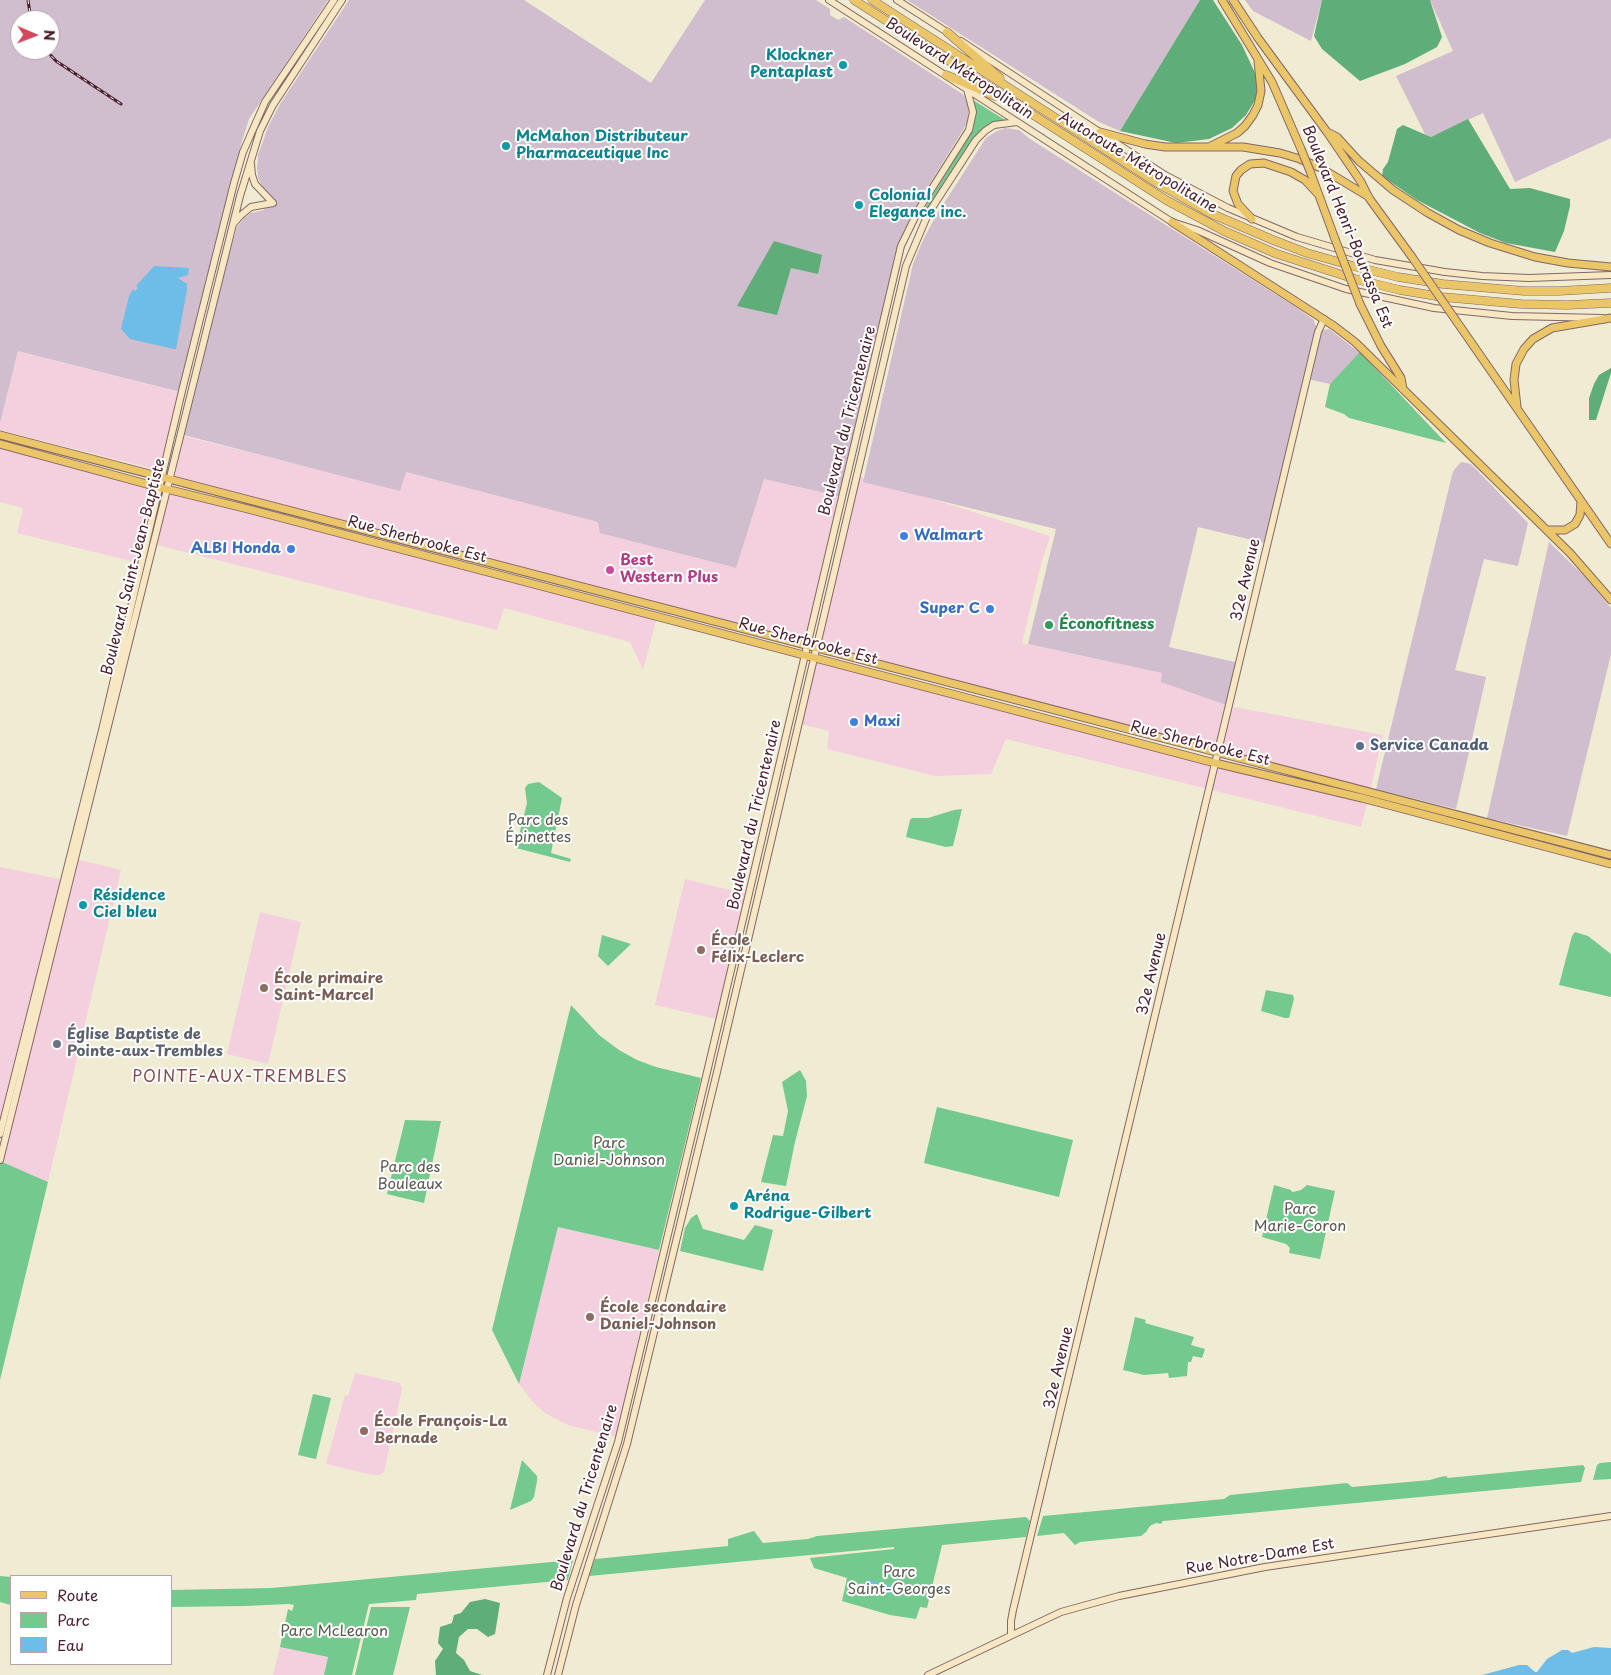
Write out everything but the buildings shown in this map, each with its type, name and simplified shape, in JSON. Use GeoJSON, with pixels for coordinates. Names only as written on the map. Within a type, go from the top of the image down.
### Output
{"type":"FeatureCollection","features":[{"type":"Feature","properties":{"kind":"highway","name":"Autoroute Métropolitaine"},"geometry":{"type":"LineString","coordinates":[[854,0],[1157,195],[1256,245],[1308,265],[1384,286],[1452,298],[1521,304],[1567,305],[1611,303]]}},
{"type":"Feature","properties":{"kind":"highway","name":"Autoroute Métropolitaine"},"geometry":{"type":"LineString","coordinates":[[872,0],[1176,195],[1238,226],[1306,253],[1375,272],[1454,286],[1536,291],[1611,288]]}},
{"type":"Feature","properties":{"kind":"highway"},"geometry":{"type":"LineString","coordinates":[[946,32],[1024,99]]}},
{"type":"Feature","properties":{"kind":"highway"},"geometry":{"type":"LineString","coordinates":[[946,75],[1021,108]]}},
{"type":"Feature","properties":{"kind":"main road","name":"Boulevard Henri-Bourassa Est"},"geometry":{"type":"LineString","coordinates":[[1222,0],[1277,91],[1310,171],[1360,304],[1381,346],[1401,378],[1403,389],[1579,562],[1611,600]]}},
{"type":"Feature","properties":{"kind":"main road","name":"Boulevard Henri-Bourassa Est"},"geometry":{"type":"LineString","coordinates":[[1233,0],[1327,132],[1361,182],[1369,198],[1611,544]]}},
{"type":"Feature","properties":{"kind":"main road"},"geometry":{"type":"LineString","coordinates":[[1249,43],[1264,46]]}},
{"type":"Feature","properties":{"kind":"main road"},"geometry":{"type":"LineString","coordinates":[[1208,147],[1236,133],[1245,126],[1253,114],[1261,91],[1257,58]]}},
{"type":"Feature","properties":{"kind":"main road"},"geometry":{"type":"LineString","coordinates":[[1100,132],[1162,147],[1250,148],[1293,156],[1327,171],[1369,198]]}},
{"type":"Feature","properties":{"kind":"main road"},"geometry":{"type":"LineString","coordinates":[[1327,132],[1337,137],[1359,161],[1393,190],[1428,213],[1459,230],[1490,243],[1530,256],[1568,263],[1611,267]]}},
{"type":"Feature","properties":{"kind":"main road"},"geometry":{"type":"LineString","coordinates":[[1252,219],[1238,204],[1233,191],[1236,176],[1240,170],[1250,164],[1264,163],[1292,172],[1304,180],[1318,194]]}},
{"type":"Feature","properties":{"kind":"main road"},"geometry":{"type":"LineString","coordinates":[[1172,222],[1324,319],[1363,349],[1403,389]]}},
{"type":"Feature","properties":{"kind":"main road"},"geometry":{"type":"LineString","coordinates":[[1517,407],[1514,372],[1519,356],[1529,342],[1552,328],[1611,318]]}},
{"type":"Feature","properties":{"kind":"main road","name":"Rue Sherbrooke Est"},"geometry":{"type":"LineString","coordinates":[[0,435],[1611,855]]}},
{"type":"Feature","properties":{"kind":"main road","name":"Rue Sherbrooke Est"},"geometry":{"type":"LineString","coordinates":[[0,444],[1103,734],[1362,798],[1611,864]]}},
{"type":"Feature","properties":{"kind":"main road"},"geometry":{"type":"LineString","coordinates":[[92,469],[95,459]]}},
{"type":"Feature","properties":{"kind":"main road"},"geometry":{"type":"LineString","coordinates":[[248,509],[250,500]]}},
{"type":"Feature","properties":{"kind":"main road"},"geometry":{"type":"LineString","coordinates":[[1546,530],[1565,530],[1575,524],[1580,514],[1582,500]]}},
{"type":"Feature","properties":{"kind":"main road"},"geometry":{"type":"LineString","coordinates":[[334,531],[336,522]]}},
{"type":"Feature","properties":{"kind":"main road"},"geometry":{"type":"LineString","coordinates":[[362,539],[365,530]]}},
{"type":"Feature","properties":{"kind":"main road"},"geometry":{"type":"LineString","coordinates":[[508,578],[511,568]]}},
{"type":"Feature","properties":{"kind":"main road"},"geometry":{"type":"LineString","coordinates":[[547,588],[550,578]]}},
{"type":"Feature","properties":{"kind":"main road"},"geometry":{"type":"LineString","coordinates":[[648,615],[650,604]]}},
{"type":"Feature","properties":{"kind":"main road"},"geometry":{"type":"LineString","coordinates":[[686,625],[689,614]]}},
{"type":"Feature","properties":{"kind":"main road"},"geometry":{"type":"LineString","coordinates":[[885,676],[897,668]]}},
{"type":"Feature","properties":{"kind":"main road"},"geometry":{"type":"LineString","coordinates":[[945,692],[954,683]]}},
{"type":"Feature","properties":{"kind":"main road"},"geometry":{"type":"LineString","coordinates":[[1058,722],[1061,711]]}},
{"type":"Feature","properties":{"kind":"main road"},"geometry":{"type":"LineString","coordinates":[[1103,734],[1107,723]]}},
{"type":"Feature","properties":{"kind":"street","name":"Boulevard Saint-Jean-Baptiste"},"geometry":{"type":"LineString","coordinates":[[165,478],[195,372],[234,182],[253,128],[265,102],[334,0]]}},
{"type":"Feature","properties":{"kind":"street","name":"Boulevard Saint-Jean-Baptiste"},"geometry":{"type":"LineString","coordinates":[[0,1160],[16,1084],[163,488],[182,391],[188,370],[260,131],[279,94],[342,0]]}},
{"type":"Feature","properties":{"kind":"street","name":"Boulevard Métropolitain"},"geometry":{"type":"LineString","coordinates":[[829,0],[1172,222],[1197,230],[1290,271],[1346,289],[1394,301],[1434,308],[1495,315],[1611,318]]}},
{"type":"Feature","properties":{"kind":"street","name":"Boulevard Métropolitain"},"geometry":{"type":"LineString","coordinates":[[897,0],[1175,180],[1217,203],[1297,237],[1341,251],[1433,271],[1518,278],[1611,275]]}},
{"type":"Feature","properties":{"kind":"street","name":"Boulevard du Tricentenaire"},"geometry":{"type":"LineString","coordinates":[[547,1675],[567,1598],[618,1442],[901,246],[920,209],[965,138],[971,124],[973,108],[967,89]]}},
{"type":"Feature","properties":{"kind":"street","name":"Boulevard du Tricentenaire"},"geometry":{"type":"LineString","coordinates":[[558,1675],[576,1605],[627,1444],[644,1377],[906,266],[928,214],[979,136],[994,125],[1017,122]]}},
{"type":"Feature","properties":{"kind":"street"},"geometry":{"type":"LineString","coordinates":[[230,234],[240,216],[251,207],[272,203],[255,184],[251,172],[252,155]]}},
{"type":"Feature","properties":{"kind":"street"},"geometry":{"type":"LineString","coordinates":[[920,209],[928,214]]}},
{"type":"Feature","properties":{"kind":"street","name":"32e Avenue"},"geometry":{"type":"LineString","coordinates":[[1011,1635],[1013,1610],[1318,330],[1324,319]]}},
{"type":"Feature","properties":{"kind":"street"},"geometry":{"type":"LineString","coordinates":[[188,370],[195,372]]}},
{"type":"Feature","properties":{"kind":"street"},"geometry":{"type":"LineString","coordinates":[[182,391],[190,392]]}},
{"type":"Feature","properties":{"kind":"street","name":"Boulevard Saint-Jean-Baptiste"},"geometry":{"type":"LineString","coordinates":[[0,1134],[16,1084]]}},
{"type":"Feature","properties":{"kind":"street"},"geometry":{"type":"LineString","coordinates":[[693,1130],[702,1132]]}},
{"type":"Feature","properties":{"kind":"street"},"geometry":{"type":"LineString","coordinates":[[684,1168],[693,1171]]}},
{"type":"Feature","properties":{"kind":"street"},"geometry":{"type":"LineString","coordinates":[[673,1214],[682,1216]]}},
{"type":"Feature","properties":{"kind":"street"},"geometry":{"type":"LineString","coordinates":[[634,1374],[644,1377]]}},
{"type":"Feature","properties":{"kind":"street","name":"Rue Notre-Dame Est"},"geometry":{"type":"LineString","coordinates":[[928,1675],[1062,1612],[1092,1602],[1208,1577],[1341,1555],[1611,1516]]}},
{"type":"Feature","properties":{"kind":"street"},"geometry":{"type":"LineString","coordinates":[[551,1658],[561,1660]]}},
{"type":"Feature","properties":{"kind":"shaded area"},"geometry":{"type":"Polygon","coordinates":[[[0,0],[328,0],[249,119],[180,392],[18,351],[0,423],[0,0]]]}},
{"type":"Feature","properties":{"kind":"shaded area"},"geometry":{"type":"Polygon","coordinates":[[[349,0],[524,0],[651,83],[705,0],[816,0],[830,9],[830,15],[838,20],[844,17],[964,95],[969,108],[968,122],[912,212],[901,246],[842,497],[764,479],[736,568],[600,533],[598,522],[406,472],[400,491],[184,435],[220,287],[237,227],[251,213],[264,210],[270,194],[262,186],[258,178],[257,168],[258,155],[268,127],[280,104],[349,0]]]}},
{"type":"Feature","properties":{"kind":"shaded area"},"geometry":{"type":"Polygon","coordinates":[[[907,0],[1200,0],[1120,131],[1099,122],[907,0]]]}},
{"type":"Feature","properties":{"kind":"shaded area"},"geometry":{"type":"Polygon","coordinates":[[[1245,0],[1322,0],[1311,41],[1253,11],[1245,0]]]}},
{"type":"Feature","properties":{"kind":"shaded area"},"geometry":{"type":"Polygon","coordinates":[[[1430,0],[1611,0],[1611,138],[1515,182],[1483,113],[1431,137],[1425,134],[1396,76],[1453,51],[1430,0]]]}},
{"type":"Feature","properties":{"kind":"shaded area"},"geometry":{"type":"Polygon","coordinates":[[[1005,128],[1019,130],[1030,139],[1297,308],[1314,320],[1315,325],[1324,330],[1329,329],[1360,353],[1330,384],[1303,378],[1265,543],[1198,527],[1169,647],[1239,663],[1229,706],[1161,682],[1162,673],[1028,644],[1056,529],[863,482],[913,264],[937,214],[986,138],[1005,128]]]}},
{"type":"Feature","properties":{"kind":"shaded area"},"geometry":{"type":"Polygon","coordinates":[[[18,351],[182,393],[162,471],[0,430],[0,423],[18,351]]]}},
{"type":"Feature","properties":{"kind":"shaded area"},"geometry":{"type":"Polygon","coordinates":[[[184,436],[396,489],[402,471],[598,522],[601,533],[735,568],[764,479],[842,497],[807,645],[174,480],[184,436]]]}},
{"type":"Feature","properties":{"kind":"shaded area"},"geometry":{"type":"Polygon","coordinates":[[[0,445],[657,617],[643,670],[630,642],[504,608],[497,630],[153,544],[147,565],[17,533],[23,508],[0,502],[0,445]]]}},
{"type":"Feature","properties":{"kind":"shaded area"},"geometry":{"type":"Polygon","coordinates":[[[1461,462],[1471,464],[1528,523],[1518,566],[1484,559],[1455,670],[1486,677],[1456,809],[1376,789],[1452,475],[1461,462]]]}},
{"type":"Feature","properties":{"kind":"shaded area"},"geometry":{"type":"Polygon","coordinates":[[[858,476],[1050,536],[1041,564],[1022,643],[1163,673],[1162,682],[1229,706],[1383,735],[1370,791],[816,647],[858,476]]]}},
{"type":"Feature","properties":{"kind":"shaded area"},"geometry":{"type":"Polygon","coordinates":[[[1549,542],[1587,579],[1611,608],[1611,654],[1567,836],[1487,818],[1549,542]]]}},
{"type":"Feature","properties":{"kind":"shaded area"},"geometry":{"type":"Polygon","coordinates":[[[813,658],[1368,800],[1361,827],[1006,739],[991,774],[935,776],[827,749],[829,731],[798,723],[813,658]]]}},
{"type":"Feature","properties":{"kind":"shaded area"},"geometry":{"type":"Polygon","coordinates":[[[76,859],[121,870],[48,1182],[0,1161],[76,859]]]}},
{"type":"Feature","properties":{"kind":"shaded area"},"geometry":{"type":"Polygon","coordinates":[[[0,867],[64,880],[0,1123],[0,867]]]}},
{"type":"Feature","properties":{"kind":"shaded area","name":"École Félix-Leclerc"},"geometry":{"type":"Polygon","coordinates":[[[685,879],[746,894],[716,1019],[655,1005],[685,879]]]}},
{"type":"Feature","properties":{"kind":"shaded area","name":"École primaire Saint-Marcel"},"geometry":{"type":"Polygon","coordinates":[[[260,912],[301,922],[268,1064],[227,1054],[260,912]]]}},
{"type":"Feature","properties":{"kind":"shaded area","name":"École secondaire Daniel-Johnson"},"geometry":{"type":"Polygon","coordinates":[[[558,1227],[659,1250],[616,1437],[568,1425],[545,1413],[533,1402],[519,1384],[558,1227]]]}},
{"type":"Feature","properties":{"kind":"shaded area","name":"École François-La Bernade"},"geometry":{"type":"Polygon","coordinates":[[[355,1373],[400,1383],[402,1389],[384,1472],[379,1475],[326,1464],[345,1395],[348,1396],[355,1373]]]}},
{"type":"Feature","properties":{"kind":"shaded area"},"geometry":{"type":"Polygon","coordinates":[[[280,1647],[328,1657],[324,1675],[273,1675],[280,1647]]]}},
{"type":"Feature","properties":{"kind":"green space"},"geometry":{"type":"Polygon","coordinates":[[[1200,0],[1213,0],[1242,45],[1256,75],[1257,97],[1246,115],[1232,128],[1209,139],[1176,143],[1120,131],[1200,0]]]}},
{"type":"Feature","properties":{"kind":"green space"},"geometry":{"type":"Polygon","coordinates":[[[1322,0],[1430,0],[1442,37],[1437,47],[1405,64],[1360,81],[1322,49],[1314,36],[1322,0]]]}},
{"type":"Feature","properties":{"kind":"green space"},"geometry":{"type":"Polygon","coordinates":[[[973,100],[1005,120],[991,123],[975,136],[927,209],[925,209],[971,133],[976,115],[973,100]]]}},
{"type":"Feature","properties":{"kind":"green space"},"geometry":{"type":"Polygon","coordinates":[[[1468,119],[1510,189],[1530,188],[1570,199],[1564,231],[1555,252],[1506,243],[1480,233],[1417,200],[1382,176],[1397,129],[1403,125],[1431,137],[1468,119]]]}},
{"type":"Feature","properties":{"kind":"green space"},"geometry":{"type":"Polygon","coordinates":[[[774,241],[822,255],[818,274],[791,268],[777,315],[737,306],[774,241]]]}},
{"type":"Feature","properties":{"kind":"green space"},"geometry":{"type":"Polygon","coordinates":[[[1360,352],[1446,443],[1349,418],[1344,414],[1325,407],[1330,384],[1360,352]]]}},
{"type":"Feature","properties":{"kind":"green space"},"geometry":{"type":"Polygon","coordinates":[[[1611,368],[1596,420],[1589,420],[1589,398],[1594,384],[1599,375],[1611,368]]]}},
{"type":"Feature","properties":{"kind":"green space","name":"Parc des Épinettes"},"geometry":{"type":"Polygon","coordinates":[[[539,782],[562,798],[551,853],[571,859],[570,862],[516,848],[527,803],[525,788],[528,784],[539,782]]]}},
{"type":"Feature","properties":{"kind":"green space"},"geometry":{"type":"Polygon","coordinates":[[[962,809],[953,846],[946,847],[906,837],[912,818],[928,818],[962,809]]]}},
{"type":"Feature","properties":{"kind":"green space"},"geometry":{"type":"Polygon","coordinates":[[[1575,932],[1588,936],[1611,954],[1611,997],[1559,985],[1572,936],[1575,932]]]}},
{"type":"Feature","properties":{"kind":"green space"},"geometry":{"type":"Polygon","coordinates":[[[602,935],[631,944],[608,966],[598,956],[602,935]]]}},
{"type":"Feature","properties":{"kind":"green space"},"geometry":{"type":"Polygon","coordinates":[[[1266,990],[1293,995],[1294,999],[1289,1018],[1261,1011],[1266,990]]]}},
{"type":"Feature","properties":{"kind":"green space","name":"Parc Daniel-Johnson"},"geometry":{"type":"Polygon","coordinates":[[[571,1005],[599,1035],[619,1050],[637,1060],[656,1067],[701,1078],[659,1250],[558,1227],[519,1384],[492,1330],[571,1005]]]}},
{"type":"Feature","properties":{"kind":"green space"},"geometry":{"type":"Polygon","coordinates":[[[800,1070],[806,1081],[807,1096],[786,1186],[761,1182],[773,1135],[783,1136],[788,1111],[782,1082],[800,1070]]]}},
{"type":"Feature","properties":{"kind":"green space"},"geometry":{"type":"Polygon","coordinates":[[[937,1107],[1073,1140],[1059,1197],[924,1163],[937,1107]]]}},
{"type":"Feature","properties":{"kind":"green space","name":"Parc des Bouleaux"},"geometry":{"type":"Polygon","coordinates":[[[405,1120],[441,1121],[424,1203],[387,1194],[405,1120]]]}},
{"type":"Feature","properties":{"kind":"green space"},"geometry":{"type":"Polygon","coordinates":[[[0,1161],[48,1182],[0,1380],[0,1161]]]}},
{"type":"Feature","properties":{"kind":"green space","name":"Parc Marie-Coron"},"geometry":{"type":"Polygon","coordinates":[[[1274,1185],[1293,1192],[1301,1190],[1307,1185],[1335,1191],[1320,1259],[1289,1253],[1290,1248],[1286,1244],[1262,1237],[1274,1185]]]}},
{"type":"Feature","properties":{"kind":"green space"},"geometry":{"type":"Polygon","coordinates":[[[697,1214],[703,1229],[744,1240],[755,1225],[773,1230],[763,1271],[680,1251],[685,1228],[691,1218],[697,1214]]]}},
{"type":"Feature","properties":{"kind":"green space"},"geometry":{"type":"Polygon","coordinates":[[[1135,1317],[1146,1320],[1145,1323],[1194,1337],[1191,1345],[1205,1349],[1202,1358],[1193,1356],[1191,1362],[1188,1362],[1187,1376],[1169,1378],[1168,1373],[1144,1375],[1123,1370],[1135,1317]]]}},
{"type":"Feature","properties":{"kind":"green space"},"geometry":{"type":"Polygon","coordinates":[[[313,1394],[331,1398],[316,1459],[298,1455],[313,1394]]]}},
{"type":"Feature","properties":{"kind":"green space"},"geometry":{"type":"Polygon","coordinates":[[[522,1460],[537,1476],[534,1497],[531,1501],[510,1510],[522,1460]]]}},
{"type":"Feature","properties":{"kind":"green space"},"geometry":{"type":"Polygon","coordinates":[[[1611,1462],[1611,1479],[1593,1480],[1597,1465],[1611,1462]]]}},
{"type":"Feature","properties":{"kind":"green space"},"geometry":{"type":"Polygon","coordinates":[[[1583,1465],[1585,1468],[1581,1482],[1163,1521],[1161,1524],[1156,1523],[1150,1526],[1141,1536],[1080,1542],[1075,1545],[1064,1533],[1037,1536],[1043,1516],[1224,1499],[1230,1495],[1347,1483],[1352,1487],[1430,1480],[1447,1476],[1447,1478],[1583,1465]]]}},
{"type":"Feature","properties":{"kind":"green space","name":"Parc Saint-Georges"},"geometry":{"type":"Polygon","coordinates":[[[1026,1517],[1030,1521],[1026,1537],[942,1545],[927,1608],[920,1607],[916,1619],[890,1615],[842,1601],[847,1578],[814,1568],[810,1558],[894,1549],[894,1547],[589,1576],[595,1559],[728,1546],[728,1539],[754,1531],[763,1543],[808,1539],[817,1536],[1026,1517]]]}},
{"type":"Feature","properties":{"kind":"green space","name":"Parc McLearon"},"geometry":{"type":"Polygon","coordinates":[[[573,1560],[568,1580],[417,1594],[416,1600],[369,1604],[352,1675],[324,1675],[328,1657],[280,1647],[288,1609],[292,1611],[294,1605],[172,1607],[172,1590],[272,1588],[573,1560]]]}},
{"type":"Feature","properties":{"kind":"green space"},"geometry":{"type":"Polygon","coordinates":[[[0,1576],[10,1577],[10,1605],[0,1602],[0,1576]]]}},
{"type":"Feature","properties":{"kind":"green space"},"geometry":{"type":"Polygon","coordinates":[[[485,1599],[500,1603],[495,1634],[488,1637],[477,1629],[468,1629],[459,1637],[456,1653],[464,1660],[470,1671],[482,1675],[436,1675],[435,1661],[443,1649],[438,1643],[440,1627],[452,1623],[454,1615],[461,1613],[470,1602],[485,1599]]]}},
{"type":"Feature","properties":{"kind":"green space"},"geometry":{"type":"Polygon","coordinates":[[[371,1607],[410,1607],[393,1675],[355,1675],[371,1607]]]}},
{"type":"Feature","properties":{"kind":"water"},"geometry":{"type":"Polygon","coordinates":[[[154,266],[189,268],[188,275],[178,278],[187,284],[187,290],[176,349],[130,339],[121,329],[129,296],[133,289],[135,291],[138,288],[136,286],[154,266]]]}},
{"type":"Feature","properties":{"kind":"water"},"geometry":{"type":"Polygon","coordinates":[[[868,1580],[899,1588],[897,1595],[866,1588],[868,1580]]]}},
{"type":"Feature","properties":{"kind":"water"},"geometry":{"type":"Polygon","coordinates":[[[1594,1647],[1611,1648],[1611,1675],[1482,1675],[1519,1665],[1527,1665],[1537,1672],[1547,1659],[1562,1650],[1568,1650],[1572,1653],[1594,1647]]]}},
{"type":"Feature","properties":{"kind":"railway"},"geometry":{"type":"LineString","coordinates":[[28,0],[30,10]]}},
{"type":"Feature","properties":{"kind":"railway"},"geometry":{"type":"LineString","coordinates":[[55,60],[121,104]]}},
{"type":"Feature","properties":{"kind":"place","name":"Klockner Pentaplast"},"geometry":{"type":"Point","coordinates":[843,65]}},
{"type":"Feature","properties":{"kind":"place","name":"McMahon Distributeur Pharmaceutique Inc"},"geometry":{"type":"Point","coordinates":[506,146]}},
{"type":"Feature","properties":{"kind":"place","name":"Colonial Elegance inc."},"geometry":{"type":"Point","coordinates":[859,205]}},
{"type":"Feature","properties":{"kind":"place","name":"Walmart"},"geometry":{"type":"Point","coordinates":[904,536]}},
{"type":"Feature","properties":{"kind":"place","name":"ALBI Honda"},"geometry":{"type":"Point","coordinates":[291,549]}},
{"type":"Feature","properties":{"kind":"place","name":"Best Western Plus"},"geometry":{"type":"Point","coordinates":[610,570]}},
{"type":"Feature","properties":{"kind":"place","name":"Super C"},"geometry":{"type":"Point","coordinates":[990,609]}},
{"type":"Feature","properties":{"kind":"place","name":"Éconofitness"},"geometry":{"type":"Point","coordinates":[1049,625]}},
{"type":"Feature","properties":{"kind":"place","name":"Maxi"},"geometry":{"type":"Point","coordinates":[854,722]}},
{"type":"Feature","properties":{"kind":"place","name":"Service Canada"},"geometry":{"type":"Point","coordinates":[1360,746]}},
{"type":"Feature","properties":{"kind":"place","name":"Résidence Ciel bleu"},"geometry":{"type":"Point","coordinates":[83,905]}},
{"type":"Feature","properties":{"kind":"place","name":"École Félix-Leclerc"},"geometry":{"type":"Point","coordinates":[701,950]}},
{"type":"Feature","properties":{"kind":"place","name":"École primaire Saint-Marcel"},"geometry":{"type":"Point","coordinates":[264,988]}},
{"type":"Feature","properties":{"kind":"place","name":"Église Baptiste de Pointe-aux-Trembles"},"geometry":{"type":"Point","coordinates":[57,1044]}},
{"type":"Feature","properties":{"kind":"place","name":"Aréna Rodrigue-Gilbert"},"geometry":{"type":"Point","coordinates":[734,1206]}},
{"type":"Feature","properties":{"kind":"place","name":"École secondaire Daniel-Johnson"},"geometry":{"type":"Point","coordinates":[590,1317]}},
{"type":"Feature","properties":{"kind":"place","name":"École François-La Bernade"},"geometry":{"type":"Point","coordinates":[364,1431]}},
{"type":"Feature","properties":{"kind":"district","name":"POINTE-AUX-TREMBLES"},"geometry":{"type":"Point","coordinates":[240,1078]}}]}
